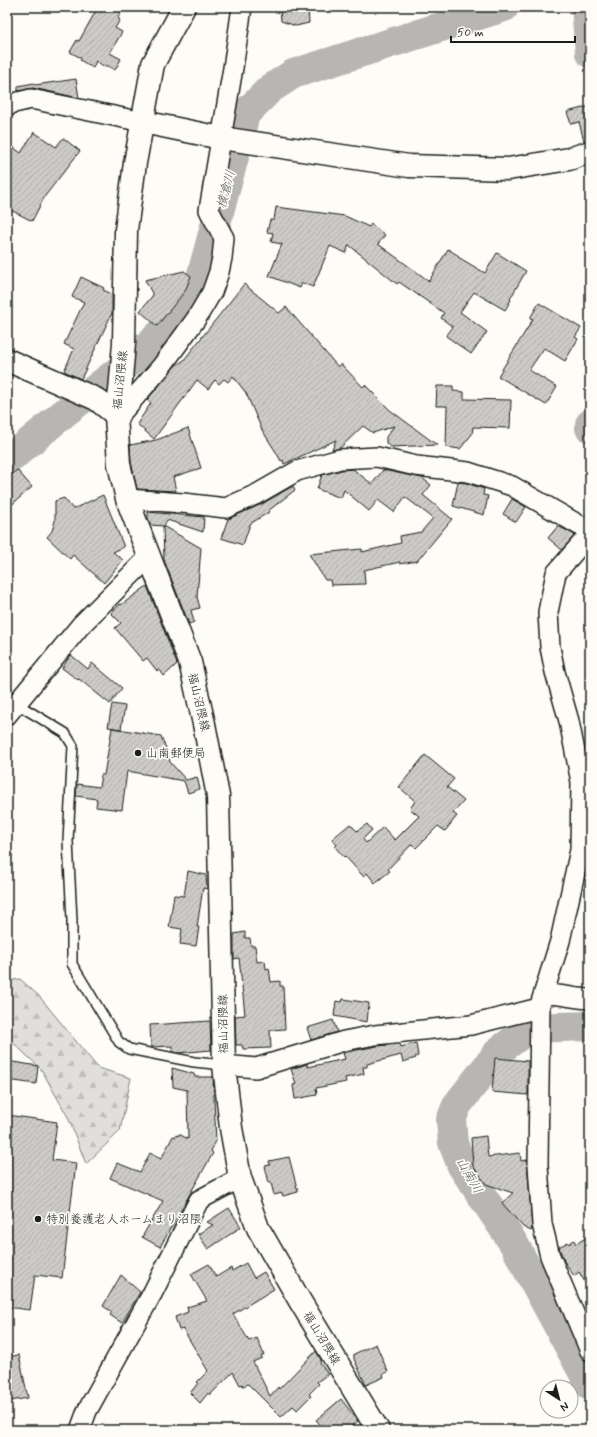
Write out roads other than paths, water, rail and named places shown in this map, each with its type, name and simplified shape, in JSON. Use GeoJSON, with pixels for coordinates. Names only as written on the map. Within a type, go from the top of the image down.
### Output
{"type":"FeatureCollection","features":[{"type":"Feature","properties":{"kind":"main road","name":"福山沼隈線"},"geometry":{"type":"LineString","coordinates":[[184,7],[153,64],[135,163],[126,230],[124,343],[120,391],[116,415],[119,464],[127,499],[190,662],[218,796],[224,1065],[231,1128],[240,1178],[258,1228],[378,1430]]}},
{"type":"Feature","properties":{"kind":"main road"},"geometry":{"type":"LineString","coordinates":[[143,122],[221,138],[409,166],[508,169],[569,159],[590,152]]}},
{"type":"Feature","properties":{"kind":"main road"},"geometry":{"type":"LineString","coordinates":[[7,360],[96,399],[116,415]]}},
{"type":"Feature","properties":{"kind":"street"},"geometry":{"type":"LineString","coordinates":[[116,415],[117,418],[161,367],[196,319],[212,292],[219,272],[224,238],[209,210],[242,7]]}},
{"type":"Feature","properties":{"kind":"street"},"geometry":{"type":"LineString","coordinates":[[7,107],[10,104],[31,99],[143,122]]}},
{"type":"Feature","properties":{"kind":"street"},"geometry":{"type":"LineString","coordinates":[[127,499],[226,508],[257,494],[297,471],[340,459],[377,457],[416,466],[468,472],[512,486],[579,525],[590,529]]}},
{"type":"Feature","properties":{"kind":"street"},"geometry":{"type":"LineString","coordinates":[[590,539],[582,543],[556,573],[548,612],[552,659],[569,721],[581,782],[581,827],[580,850],[560,941],[542,1003],[538,1165],[542,1224],[550,1256],[590,1351]]}},
{"type":"Feature","properties":{"kind":"street"},"geometry":{"type":"LineString","coordinates":[[12,709],[81,625],[149,557]]}},
{"type":"Feature","properties":{"kind":"street"},"geometry":{"type":"LineString","coordinates":[[224,1065],[256,1068],[344,1041],[375,1034],[472,1025],[535,1009],[556,994],[574,998],[590,999]]}},
{"type":"Feature","properties":{"kind":"street"},"geometry":{"type":"LineString","coordinates":[[80,1430],[87,1411],[152,1294],[199,1200],[240,1178]]}},
{"type":"Feature","properties":{"kind":"lane"},"geometry":{"type":"LineString","coordinates":[[12,709],[65,733],[73,746],[68,841],[72,920],[72,964],[119,1042],[124,1046],[129,1049],[194,1062],[224,1065]]}},
{"type":"Feature","properties":{"kind":"waterway","name":"横倉川"},"geometry":{"type":"LineString","coordinates":[[7,461],[63,414],[131,361],[186,310],[199,285],[245,114],[270,89],[293,74],[504,7]]}},
{"type":"Feature","properties":{"kind":"waterway","name":"山南川"},"geometry":{"type":"LineString","coordinates":[[586,7],[590,53]]}},
{"type":"Feature","properties":{"kind":"waterway","name":"山南川"},"geometry":{"type":"LineString","coordinates":[[590,1026],[530,1028],[500,1050],[457,1105],[451,1120],[453,1143],[462,1166],[514,1244],[590,1385]]}},
{"type":"Feature","properties":{"kind":"place","name":"山南郵便局"},"geometry":{"type":"Point","coordinates":[138,753]}},
{"type":"Feature","properties":{"kind":"place","name":"特別養護老人ホームまり沼隈"},"geometry":{"type":"Point","coordinates":[38,1219]}}]}
